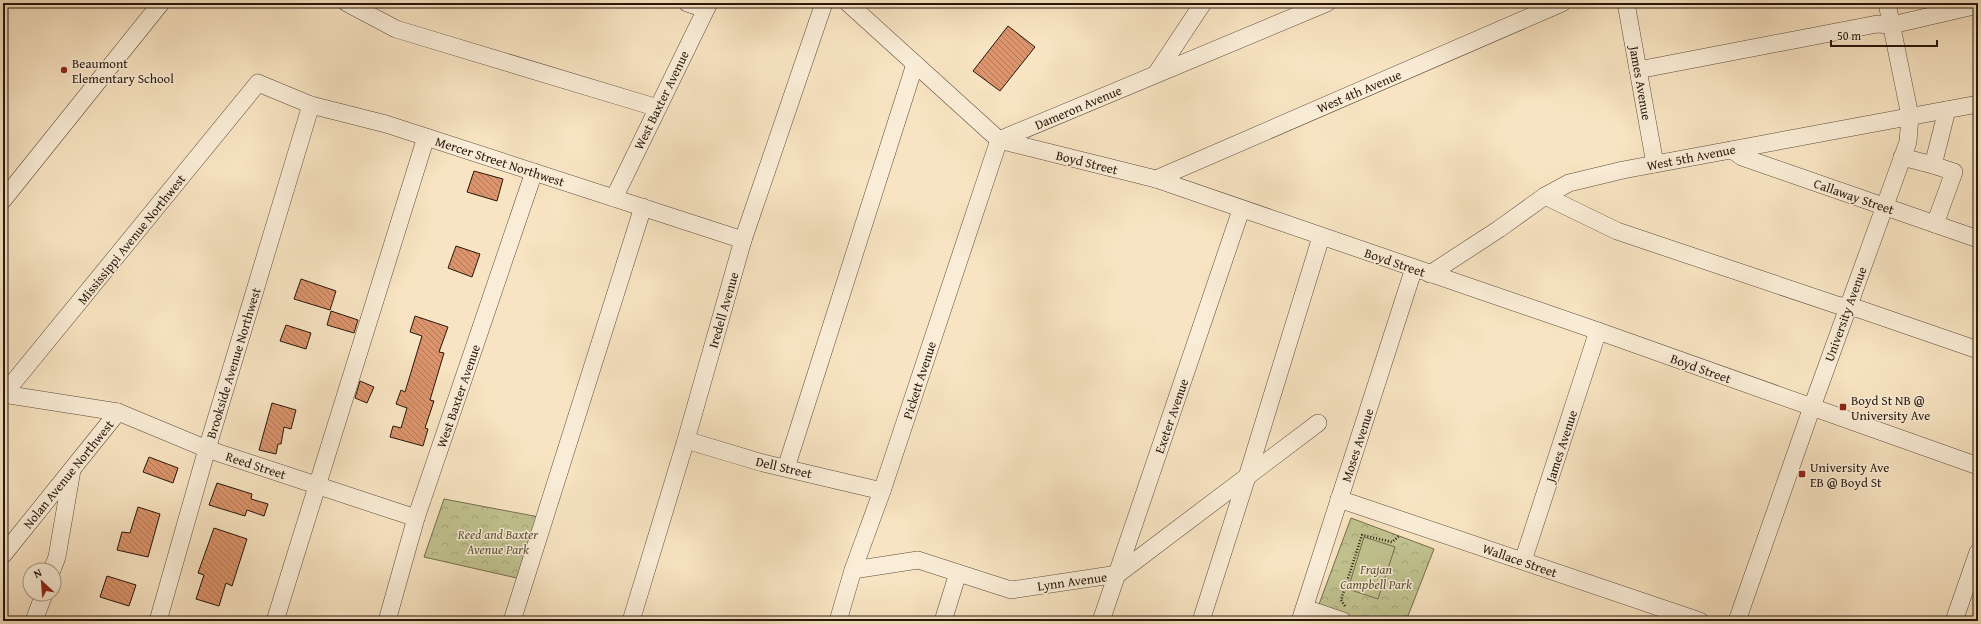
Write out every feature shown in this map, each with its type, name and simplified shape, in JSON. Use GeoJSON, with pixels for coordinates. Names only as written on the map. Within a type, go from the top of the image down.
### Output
{"type":"FeatureCollection","features":[{"type":"Feature","properties":{"kind":"street"},"geometry":{"type":"LineString","coordinates":[[3,200],[161,3]]}},
{"type":"Feature","properties":{"kind":"street"},"geometry":{"type":"LineString","coordinates":[[347,3],[396,29],[658,108]]}},
{"type":"Feature","properties":{"kind":"street"},"geometry":{"type":"LineString","coordinates":[[687,3],[707,6]]}},
{"type":"Feature","properties":{"kind":"street","name":"Iredell Avenue"},"geometry":{"type":"LineString","coordinates":[[631,621],[686,440],[743,240],[824,3]]}},
{"type":"Feature","properties":{"kind":"street","name":"Boyd Street"},"geometry":{"type":"LineString","coordinates":[[848,3],[999,140],[1156,179],[1241,210],[1598,331],[1978,466]]}},
{"type":"Feature","properties":{"kind":"street"},"geometry":{"type":"LineString","coordinates":[[1156,74],[1203,3]]}},
{"type":"Feature","properties":{"kind":"street","name":"Dameron Avenue"},"geometry":{"type":"LineString","coordinates":[[999,140],[1327,3]]}},
{"type":"Feature","properties":{"kind":"street","name":"West 4th Avenue"},"geometry":{"type":"LineString","coordinates":[[1156,179],[1562,3]]}},
{"type":"Feature","properties":{"kind":"street","name":"James Avenue"},"geometry":{"type":"LineString","coordinates":[[1626,3],[1655,164]]}},
{"type":"Feature","properties":{"kind":"street","name":"University Avenue"},"geometry":{"type":"LineString","coordinates":[[1738,621],[1812,407],[1908,142],[1910,116],[1887,3]]}},
{"type":"Feature","properties":{"kind":"street"},"geometry":{"type":"LineString","coordinates":[[1638,70],[1877,24],[1892,25],[1978,5]]}},
{"type":"Feature","properties":{"kind":"street","name":"West Baxter Avenue"},"geometry":{"type":"LineString","coordinates":[[614,198],[707,6]]}},
{"type":"Feature","properties":{"kind":"street"},"geometry":{"type":"LineString","coordinates":[[786,468],[915,64]]}},
{"type":"Feature","properties":{"kind":"street","name":"Mercer Street Northwest"},"geometry":{"type":"LineString","coordinates":[[258,83],[311,105],[386,124],[743,240]]}},
{"type":"Feature","properties":{"kind":"street","name":"Mississippi Avenue Northwest"},"geometry":{"type":"LineString","coordinates":[[3,394],[258,83]]}},
{"type":"Feature","properties":{"kind":"street","name":"West 5th Avenue"},"geometry":{"type":"LineString","coordinates":[[1430,274],[1499,229],[1545,196],[1569,183],[1599,174],[1978,104]]}},
{"type":"Feature","properties":{"kind":"street","name":"Brookside Avenue Northwest"},"geometry":{"type":"LineString","coordinates":[[158,621],[207,449],[311,105]]}},
{"type":"Feature","properties":{"kind":"street"},"geometry":{"type":"LineString","coordinates":[[1933,165],[1947,110]]}},
{"type":"Feature","properties":{"kind":"street"},"geometry":{"type":"LineString","coordinates":[[275,621],[426,137]]}},
{"type":"Feature","properties":{"kind":"street","name":"Pickett Avenue"},"geometry":{"type":"LineString","coordinates":[[838,621],[853,570],[882,491],[999,140]]}},
{"type":"Feature","properties":{"kind":"street","name":"Callaway Street"},"geometry":{"type":"LineString","coordinates":[[1732,150],[1742,157],[1978,240]]}},
{"type":"Feature","properties":{"kind":"street"},"geometry":{"type":"LineString","coordinates":[[1902,157],[1954,172],[1935,224]]}},
{"type":"Feature","properties":{"kind":"street","name":"West Baxter Avenue"},"geometry":{"type":"LineString","coordinates":[[387,621],[416,518],[534,172]]}},
{"type":"Feature","properties":{"kind":"street"},"geometry":{"type":"LineString","coordinates":[[1545,196],[1617,231],[1837,305],[1859,309],[1978,350]]}},
{"type":"Feature","properties":{"kind":"street"},"geometry":{"type":"LineString","coordinates":[[512,621],[643,207]]}},
{"type":"Feature","properties":{"kind":"street","name":"Exeter Avenue"},"geometry":{"type":"LineString","coordinates":[[1101,621],[1241,210]]}},
{"type":"Feature","properties":{"kind":"street"},"geometry":{"type":"LineString","coordinates":[[1201,621],[1321,237]]}},
{"type":"Feature","properties":{"kind":"street","name":"Moses Avenue"},"geometry":{"type":"LineString","coordinates":[[1302,615],[1414,268]]}},
{"type":"Feature","properties":{"kind":"street","name":"James Avenue"},"geometry":{"type":"LineString","coordinates":[[1523,562],[1598,331]]}},
{"type":"Feature","properties":{"kind":"street","name":"Reed Street"},"geometry":{"type":"LineString","coordinates":[[3,394],[118,412],[207,449],[416,518]]}},
{"type":"Feature","properties":{"kind":"street","name":"Nolan Avenue Northwest"},"geometry":{"type":"LineString","coordinates":[[3,555],[118,412]]}},
{"type":"Feature","properties":{"kind":"street","name":"Lynn Avenue"},"geometry":{"type":"LineString","coordinates":[[853,570],[918,560],[1011,590],[1118,574],[1318,423]]}},
{"type":"Feature","properties":{"kind":"street","name":"Dell Street"},"geometry":{"type":"LineString","coordinates":[[686,440],[786,468],[882,491]]}},
{"type":"Feature","properties":{"kind":"street"},"geometry":{"type":"LineString","coordinates":[[55,562],[73,468]]}},
{"type":"Feature","properties":{"kind":"street","name":"Wallace Street"},"geometry":{"type":"LineString","coordinates":[[1339,499],[1700,621]]}},
{"type":"Feature","properties":{"kind":"street"},"geometry":{"type":"LineString","coordinates":[[1954,621],[1978,552]]}},
{"type":"Feature","properties":{"kind":"street"},"geometry":{"type":"LineString","coordinates":[[943,621],[958,573]]}},
{"type":"Feature","properties":{"kind":"street"},"geometry":{"type":"LineString","coordinates":[[34,621],[41,602]]}},
{"type":"Feature","properties":{"kind":"street"},"geometry":{"type":"LineString","coordinates":[[1302,615],[1346,617]]}},
{"type":"Feature","properties":{"kind":"path"},"geometry":{"type":"LineString","coordinates":[[1346,617],[1341,600],[1362,535],[1392,542],[1400,536]]}},
{"type":"Feature","properties":{"kind":"green space","name":"Reed and Baxter Avenue Park"},"geometry":{"type":"Polygon","coordinates":[[[444,499],[539,517],[521,579],[424,557],[444,499]]]}},
{"type":"Feature","properties":{"kind":"green space","name":"Frajan Campbell Park"},"geometry":{"type":"Polygon","coordinates":[[[1351,518],[1434,549],[1406,621],[1357,621],[1318,607],[1351,518]]]}},
{"type":"Feature","properties":{"kind":"green space"},"geometry":{"type":"Polygon","coordinates":[[[1364,537],[1395,547],[1378,599],[1348,589],[1364,537]]]}},
{"type":"Feature","properties":{"kind":"building"},"geometry":{"type":"Polygon","coordinates":[[[1008,26],[1035,47],[1000,91],[973,71],[1008,26]]]}},
{"type":"Feature","properties":{"kind":"building"},"geometry":{"type":"Polygon","coordinates":[[[474,171],[503,179],[497,201],[467,192],[474,171]]]}},
{"type":"Feature","properties":{"kind":"building"},"geometry":{"type":"Polygon","coordinates":[[[456,246],[480,254],[472,277],[448,268],[456,246]]]}},
{"type":"Feature","properties":{"kind":"building"},"geometry":{"type":"Polygon","coordinates":[[[301,279],[336,291],[330,310],[294,299],[301,279]]]}},
{"type":"Feature","properties":{"kind":"building"},"geometry":{"type":"Polygon","coordinates":[[[331,311],[358,320],[354,333],[327,325],[331,311]]]}},
{"type":"Feature","properties":{"kind":"building"},"geometry":{"type":"Polygon","coordinates":[[[415,316],[448,327],[439,352],[444,353],[430,400],[434,401],[425,428],[428,429],[423,446],[390,437],[393,426],[401,428],[407,408],[396,404],[401,390],[405,392],[422,336],[410,332],[415,316]]]}},
{"type":"Feature","properties":{"kind":"building"},"geometry":{"type":"Polygon","coordinates":[[[286,325],[311,333],[306,349],[280,341],[286,325]]]}},
{"type":"Feature","properties":{"kind":"building"},"geometry":{"type":"Polygon","coordinates":[[[360,381],[374,387],[367,403],[355,398],[360,381]]]}},
{"type":"Feature","properties":{"kind":"building"},"geometry":{"type":"Polygon","coordinates":[[[272,403],[296,410],[291,429],[284,427],[281,444],[278,444],[276,454],[259,450],[272,403]]]}},
{"type":"Feature","properties":{"kind":"building"},"geometry":{"type":"Polygon","coordinates":[[[149,457],[178,468],[173,483],[143,472],[149,457]]]}},
{"type":"Feature","properties":{"kind":"building"},"geometry":{"type":"Polygon","coordinates":[[[217,483],[252,494],[251,499],[268,504],[264,516],[247,510],[245,516],[209,505],[217,483]]]}},
{"type":"Feature","properties":{"kind":"building"},"geometry":{"type":"Polygon","coordinates":[[[138,507],[160,514],[148,557],[117,550],[122,532],[130,533],[138,507]]]}},
{"type":"Feature","properties":{"kind":"building"},"geometry":{"type":"Polygon","coordinates":[[[214,528],[247,539],[232,586],[226,583],[219,606],[196,599],[204,575],[198,573],[214,528]]]}},
{"type":"Feature","properties":{"kind":"building"},"geometry":{"type":"Polygon","coordinates":[[[107,576],[136,585],[129,606],[100,597],[107,576]]]}},
{"type":"Feature","properties":{"kind":"place","name":"Beaumont Elementary School"},"geometry":{"type":"Point","coordinates":[64,70]}},
{"type":"Feature","properties":{"kind":"place","name":"Boyd St NB @ University Ave"},"geometry":{"type":"Point","coordinates":[1843,407]}},
{"type":"Feature","properties":{"kind":"place","name":"University Ave EB @ Boyd St"},"geometry":{"type":"Point","coordinates":[1802,474]}}]}
